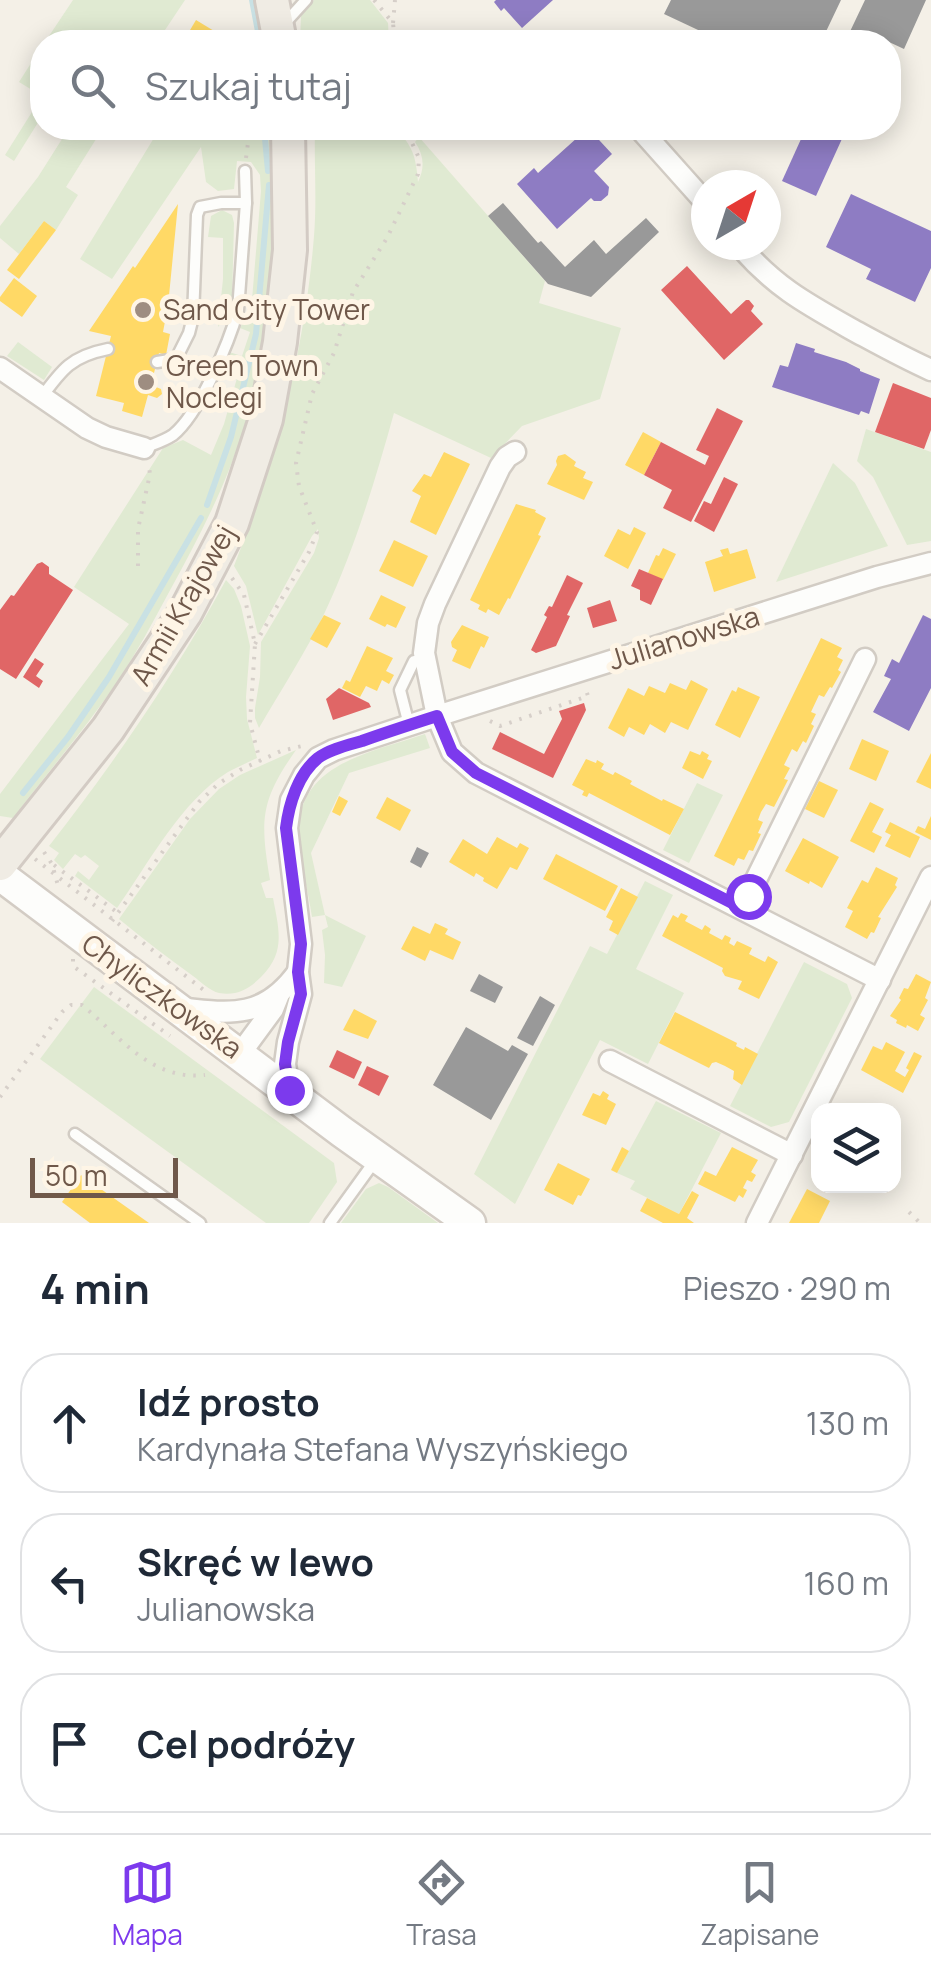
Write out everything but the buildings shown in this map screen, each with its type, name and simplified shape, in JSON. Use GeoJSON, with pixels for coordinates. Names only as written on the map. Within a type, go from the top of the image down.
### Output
{"type":"FeatureCollection","features":[{"type":"Feature","properties":{"kind":"main road","name":"Armii Krajowej"},"geometry":{"type":"LineString","coordinates":[[0,864],[108,729],[185,613],[232,523],[266,419],[280,342],[290,250],[288,140]]}},
{"type":"Feature","properties":{"kind":"street"},"geometry":{"type":"LineString","coordinates":[[650,140],[691,186]]}},
{"type":"Feature","properties":{"kind":"street"},"geometry":{"type":"LineString","coordinates":[[752,260],[794,298],[931,370]]}},
{"type":"Feature","properties":{"kind":"street"},"geometry":{"type":"LineString","coordinates":[[0,368],[86,428],[144,448]]}},
{"type":"Feature","properties":{"kind":"street"},"geometry":{"type":"LineString","coordinates":[[515,452],[500,467],[436,604],[426,636],[425,660],[437,716],[452,752],[476,773],[880,980]]}},
{"type":"Feature","properties":{"kind":"street","name":"Julianowska"},"geometry":{"type":"LineString","coordinates":[[289,1090],[285,1064],[301,994],[301,944],[286,828],[291,800],[318,758],[437,716],[931,563]]}},
{"type":"Feature","properties":{"kind":"street"},"geometry":{"type":"LineString","coordinates":[[742,908],[865,659]]}},
{"type":"Feature","properties":{"kind":"street","name":"Chyliczkowska"},"geometry":{"type":"LineString","coordinates":[[0,875],[470,1223]]}},
{"type":"Feature","properties":{"kind":"street"},"geometry":{"type":"LineString","coordinates":[[757,1223],[931,878]]}},
{"type":"Feature","properties":{"kind":"street"},"geometry":{"type":"LineString","coordinates":[[245,1058],[280,992],[298,972]]}},
{"type":"Feature","properties":{"kind":"street"},"geometry":{"type":"LineString","coordinates":[[178,1008],[229,1013],[251,1009],[280,992]]}},
{"type":"Feature","properties":{"kind":"street"},"geometry":{"type":"LineString","coordinates":[[245,1058],[272,1048],[293,1019]]}},
{"type":"Feature","properties":{"kind":"street"},"geometry":{"type":"LineString","coordinates":[[610,1061],[792,1155]]}},
{"type":"Feature","properties":{"kind":"lane"},"geometry":{"type":"LineString","coordinates":[[277,25],[306,0]]}},
{"type":"Feature","properties":{"kind":"lane"},"geometry":{"type":"LineString","coordinates":[[144,448],[175,433],[193,411],[234,326],[246,203],[245,171]]}},
{"type":"Feature","properties":{"kind":"lane"},"geometry":{"type":"LineString","coordinates":[[157,362],[176,359],[189,333],[193,317],[196,214],[200,206],[246,203]]}},
{"type":"Feature","properties":{"kind":"lane"},"geometry":{"type":"LineString","coordinates":[[41,398],[72,361],[108,349]]}},
{"type":"Feature","properties":{"kind":"lane"},"geometry":{"type":"LineString","coordinates":[[409,725],[400,690],[414,661],[425,660]]}},
{"type":"Feature","properties":{"kind":"lane"},"geometry":{"type":"LineString","coordinates":[[75,1134],[200,1223]]}},
{"type":"Feature","properties":{"kind":"lane"},"geometry":{"type":"LineString","coordinates":[[330,1223],[378,1158]]}},
{"type":"Feature","properties":{"kind":"path"},"geometry":{"type":"LineString","coordinates":[[374,0],[392,24]]}},
{"type":"Feature","properties":{"kind":"path"},"geometry":{"type":"LineString","coordinates":[[393,30],[395,0]]}},
{"type":"Feature","properties":{"kind":"path"},"geometry":{"type":"LineString","coordinates":[[245,171],[249,140]]}},
{"type":"Feature","properties":{"kind":"path"},"geometry":{"type":"LineString","coordinates":[[256,644],[318,532],[300,486],[296,463],[312,394],[334,353],[354,292],[387,238],[418,174],[419,158],[411,140]]}},
{"type":"Feature","properties":{"kind":"path"},"geometry":{"type":"LineString","coordinates":[[138,566],[138,530],[150,474],[144,448]]}},
{"type":"Feature","properties":{"kind":"path"},"geometry":{"type":"LineString","coordinates":[[212,561],[244,595],[256,644],[250,723],[260,761]]}},
{"type":"Feature","properties":{"kind":"path"},"geometry":{"type":"LineString","coordinates":[[485,718],[500,726],[588,696],[580,671]]}},
{"type":"Feature","properties":{"kind":"path"},"geometry":{"type":"LineString","coordinates":[[106,928],[199,802],[218,784],[260,761],[300,746]]}},
{"type":"Feature","properties":{"kind":"path"},"geometry":{"type":"LineString","coordinates":[[24,834],[52,864],[60,892]]}},
{"type":"Feature","properties":{"kind":"path"},"geometry":{"type":"LineString","coordinates":[[52,864],[118,913]]}},
{"type":"Feature","properties":{"kind":"path"},"geometry":{"type":"LineString","coordinates":[[56,876],[208,993]]}},
{"type":"Feature","properties":{"kind":"path"},"geometry":{"type":"LineString","coordinates":[[0,1097],[71,1005],[82,1005],[156,1068],[205,1075]]}},
{"type":"Feature","properties":{"kind":"path"},"geometry":{"type":"LineString","coordinates":[[909,1212],[920,1223]]}},
{"type":"Feature","properties":{"kind":"green space"},"geometry":{"type":"Polygon","coordinates":[[[73,0],[185,0],[165,30],[53,30],[73,0]]]}},
{"type":"Feature","properties":{"kind":"green space"},"geometry":{"type":"Polygon","coordinates":[[[314,0],[370,0],[388,23],[388,30],[300,30],[301,16],[314,0]]]}},
{"type":"Feature","properties":{"kind":"green space"},"geometry":{"type":"Polygon","coordinates":[[[30,65],[30,89],[19,82],[30,65]]]}},
{"type":"Feature","properties":{"kind":"green space"},"geometry":{"type":"Polygon","coordinates":[[[30,115],[30,135],[14,161],[5,155],[30,115]]]}},
{"type":"Feature","properties":{"kind":"green space"},"geometry":{"type":"Polygon","coordinates":[[[61,140],[95,140],[66,187],[78,195],[56,230],[44,221],[19,254],[0,238],[0,226],[61,140]]]}},
{"type":"Feature","properties":{"kind":"green space"},"geometry":{"type":"Polygon","coordinates":[[[153,140],[273,140],[272,268],[264,337],[243,431],[225,479],[192,549],[119,679],[13,818],[0,816],[0,794],[129,624],[74,587],[163,448],[183,440],[211,455],[224,424],[239,371],[224,365],[229,352],[242,356],[250,332],[240,328],[250,324],[260,175],[251,162],[237,161],[234,189],[218,191],[206,182],[201,147],[112,279],[80,259],[153,140]]]}},
{"type":"Feature","properties":{"kind":"green space"},"geometry":{"type":"Polygon","coordinates":[[[315,140],[406,140],[414,157],[418,182],[422,157],[415,142],[422,140],[545,281],[539,303],[621,328],[600,399],[522,426],[491,458],[394,413],[364,514],[336,588],[310,642],[259,728],[255,708],[261,642],[314,553],[318,529],[258,635],[246,586],[234,566],[263,486],[296,362],[315,222],[315,140]]]}},
{"type":"Feature","properties":{"kind":"green space"},"geometry":{"type":"Polygon","coordinates":[[[222,210],[232,215],[234,223],[232,301],[218,327],[223,238],[208,237],[211,216],[222,210]]]}},
{"type":"Feature","properties":{"kind":"green space"},"geometry":{"type":"Polygon","coordinates":[[[18,342],[52,367],[44,380],[7,356],[18,342]]]}},
{"type":"Feature","properties":{"kind":"green space"},"geometry":{"type":"Polygon","coordinates":[[[866,429],[931,452],[931,541],[907,545],[873,477],[857,461],[866,429]]]}},
{"type":"Feature","properties":{"kind":"green space"},"geometry":{"type":"Polygon","coordinates":[[[833,463],[855,483],[888,546],[776,582],[833,463]]]}},
{"type":"Feature","properties":{"kind":"green space"},"geometry":{"type":"Polygon","coordinates":[[[226,580],[241,606],[250,646],[247,719],[257,758],[228,772],[196,799],[117,908],[75,876],[78,871],[89,880],[99,866],[85,855],[81,858],[75,854],[63,869],[54,860],[59,853],[49,846],[143,717],[226,580]]]}},
{"type":"Feature","properties":{"kind":"green space"},"geometry":{"type":"Polygon","coordinates":[[[425,734],[430,748],[349,773],[311,853],[325,915],[312,917],[300,849],[300,814],[308,794],[339,766],[425,734]]]}},
{"type":"Feature","properties":{"kind":"green space"},"geometry":{"type":"Polygon","coordinates":[[[296,750],[275,783],[264,826],[270,880],[261,883],[266,898],[273,898],[278,930],[274,959],[252,985],[237,992],[216,992],[119,919],[190,819],[219,789],[240,775],[296,750]]]}},
{"type":"Feature","properties":{"kind":"green space"},"geometry":{"type":"Polygon","coordinates":[[[697,783],[723,795],[689,863],[663,850],[697,783]]]}},
{"type":"Feature","properties":{"kind":"green space"},"geometry":{"type":"Polygon","coordinates":[[[645,881],[673,895],[636,969],[684,993],[648,1064],[600,1040],[515,1204],[474,1174],[590,946],[607,954],[645,881]]]}},
{"type":"Feature","properties":{"kind":"green space"},"geometry":{"type":"Polygon","coordinates":[[[325,915],[366,936],[342,987],[324,983],[322,930],[328,927],[325,915]]]}},
{"type":"Feature","properties":{"kind":"green space"},"geometry":{"type":"Polygon","coordinates":[[[804,962],[847,984],[852,998],[789,1122],[771,1127],[730,1106],[804,962]]]}},
{"type":"Feature","properties":{"kind":"green space"},"geometry":{"type":"Polygon","coordinates":[[[94,987],[334,1163],[337,1182],[309,1223],[266,1223],[40,1059],[94,987]]]}},
{"type":"Feature","properties":{"kind":"green space"},"geometry":{"type":"Polygon","coordinates":[[[656,1101],[721,1133],[679,1214],[630,1189],[635,1181],[617,1173],[656,1101]]]}},
{"type":"Feature","properties":{"kind":"green space"},"geometry":{"type":"Polygon","coordinates":[[[379,1183],[438,1223],[341,1223],[366,1189],[379,1183]]]}},
{"type":"Feature","properties":{"kind":"waterway"},"geometry":{"type":"LineString","coordinates":[[252,0],[258,30]]}},
{"type":"Feature","properties":{"kind":"waterway"},"geometry":{"type":"LineString","coordinates":[[265,140],[268,171]]}},
{"type":"Feature","properties":{"kind":"waterway"},"geometry":{"type":"LineString","coordinates":[[207,505],[231,437],[256,334],[269,185]]}},
{"type":"Feature","properties":{"kind":"waterway"},"geometry":{"type":"LineString","coordinates":[[23,793],[109,677],[201,518]]}},
{"type":"Feature","properties":{"kind":"place","name":"Sand City Tower"},"geometry":{"type":"Point","coordinates":[143,310]}},
{"type":"Feature","properties":{"kind":"place","name":"Green Town Noclegi"},"geometry":{"type":"Point","coordinates":[146,382]}},
{"type":"Feature","properties":{"kind":"route"},"geometry":{"type":"LineString","coordinates":[[289,1090],[285,1064],[301,994],[301,944],[286,828],[288,811],[304,775],[318,758],[334,750],[437,716],[452,752],[476,773],[742,908],[748,896]]}}]}
